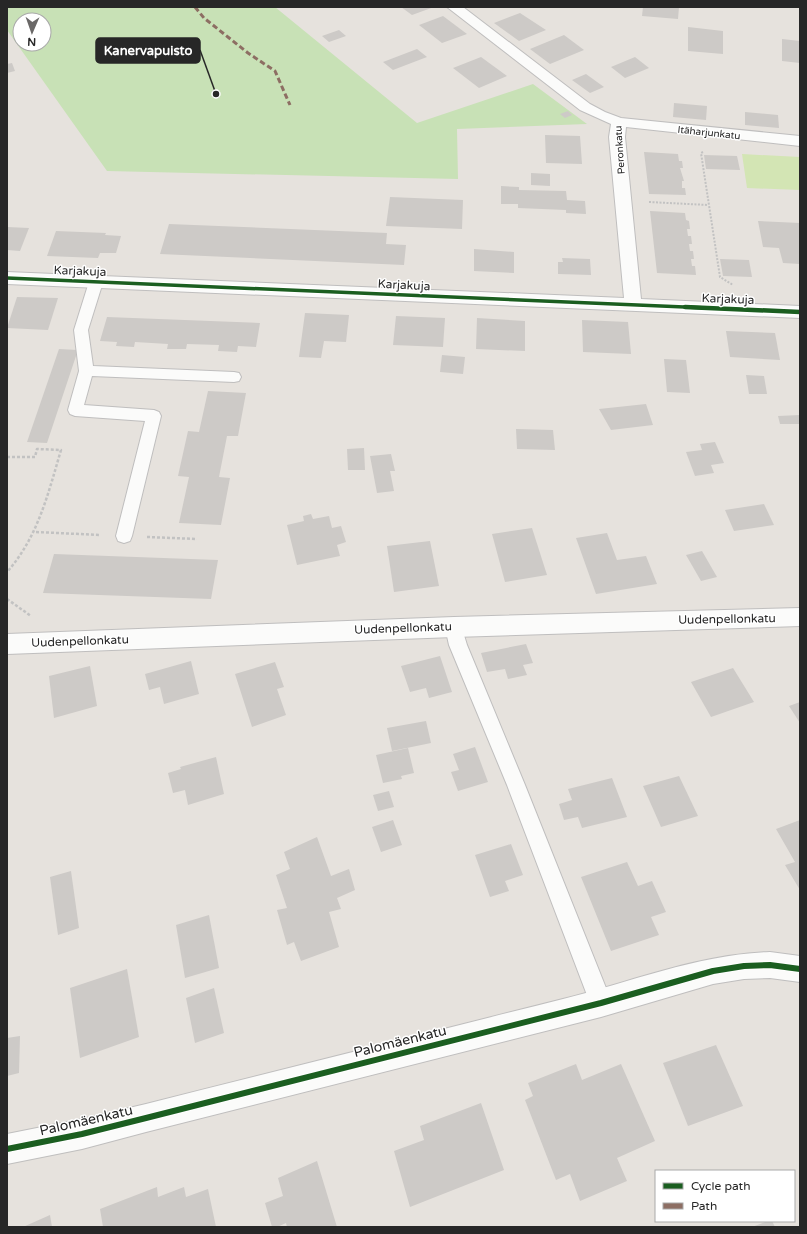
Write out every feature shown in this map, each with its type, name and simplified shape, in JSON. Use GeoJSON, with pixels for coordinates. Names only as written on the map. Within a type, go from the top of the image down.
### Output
{"type":"FeatureCollection","features":[{"type":"Feature","properties":{"kind":"street","name":"Peronkatu"},"geometry":{"type":"LineString","coordinates":[[454,7],[586,107],[600,115],[619,122],[617,137],[634,305]]}},
{"type":"Feature","properties":{"kind":"street","name":"Itäharjunkatu"},"geometry":{"type":"LineString","coordinates":[[619,122],[800,141]]}},
{"type":"Feature","properties":{"kind":"street","name":"Karjakuja"},"geometry":{"type":"LineString","coordinates":[[7,278],[800,312]]}},
{"type":"Feature","properties":{"kind":"street","name":"Uudenpellonkatu"},"geometry":{"type":"LineString","coordinates":[[7,644],[454,626],[800,617]]}},
{"type":"Feature","properties":{"kind":"street","name":"Palomäenkatu"},"geometry":{"type":"LineString","coordinates":[[7,1149],[125,1124],[601,1003],[713,971],[736,967],[770,965],[800,969]]}},
{"type":"Feature","properties":{"kind":"lane"},"geometry":{"type":"LineString","coordinates":[[96,282],[81,330],[86,371],[75,410],[154,416],[124,536]]}},
{"type":"Feature","properties":{"kind":"lane"},"geometry":{"type":"LineString","coordinates":[[86,371],[234,377]]}},
{"type":"Feature","properties":{"kind":"lane"},"geometry":{"type":"LineString","coordinates":[[454,626],[458,645],[516,785],[601,1003]]}},
{"type":"Feature","properties":{"kind":"path"},"geometry":{"type":"LineString","coordinates":[[707,150],[701,153],[720,277],[734,286]]}},
{"type":"Feature","properties":{"kind":"path"},"geometry":{"type":"LineString","coordinates":[[623,202],[708,205]]}},
{"type":"Feature","properties":{"kind":"path"},"geometry":{"type":"LineString","coordinates":[[7,457],[35,457],[37,449],[61,450],[35,532],[13,567],[7,572]]}},
{"type":"Feature","properties":{"kind":"green space"},"geometry":{"type":"Polygon","coordinates":[[[7,7],[275,7],[417,123],[533,84],[587,124],[457,129],[458,179],[107,171],[23,52],[52,52],[52,12],[12,12],[12,37],[7,30],[7,7]]]}},
{"type":"Feature","properties":{"kind":"green space"},"geometry":{"type":"Polygon","coordinates":[[[742,154],[800,157],[800,190],[747,188],[742,154]]]}},
{"type":"Feature","properties":{"kind":"building"},"geometry":{"type":"Polygon","coordinates":[[[401,7],[434,7],[412,15],[401,7]]]}},
{"type":"Feature","properties":{"kind":"building"},"geometry":{"type":"Polygon","coordinates":[[[643,7],[679,7],[678,19],[642,16],[643,7]]]}},
{"type":"Feature","properties":{"kind":"building"},"geometry":{"type":"Polygon","coordinates":[[[520,13],[546,30],[519,41],[494,23],[520,13]]]}},
{"type":"Feature","properties":{"kind":"building"},"geometry":{"type":"Polygon","coordinates":[[[443,16],[467,34],[442,43],[419,25],[443,16]]]}},
{"type":"Feature","properties":{"kind":"building"},"geometry":{"type":"Polygon","coordinates":[[[688,27],[723,31],[723,54],[688,51],[688,27]]]}},
{"type":"Feature","properties":{"kind":"building"},"geometry":{"type":"Polygon","coordinates":[[[339,30],[346,36],[329,42],[322,36],[339,30]]]}},
{"type":"Feature","properties":{"kind":"building"},"geometry":{"type":"Polygon","coordinates":[[[564,35],[584,50],[550,64],[530,49],[564,35]]]}},
{"type":"Feature","properties":{"kind":"building"},"geometry":{"type":"Polygon","coordinates":[[[782,39],[800,41],[800,63],[782,61],[782,39]]]}},
{"type":"Feature","properties":{"kind":"building"},"geometry":{"type":"Polygon","coordinates":[[[417,49],[427,57],[393,70],[383,62],[417,49]]]}},
{"type":"Feature","properties":{"kind":"building"},"geometry":{"type":"Polygon","coordinates":[[[481,57],[507,76],[479,88],[453,68],[481,57]]]}},
{"type":"Feature","properties":{"kind":"building"},"geometry":{"type":"Polygon","coordinates":[[[635,57],[649,68],[625,78],[611,67],[635,57]]]}},
{"type":"Feature","properties":{"kind":"building"},"geometry":{"type":"Polygon","coordinates":[[[12,63],[15,71],[7,73],[7,64],[12,63]]]}},
{"type":"Feature","properties":{"kind":"building"},"geometry":{"type":"Polygon","coordinates":[[[586,74],[604,87],[590,93],[572,80],[586,74]]]}},
{"type":"Feature","properties":{"kind":"building"},"geometry":{"type":"Polygon","coordinates":[[[674,103],[707,106],[706,120],[673,117],[674,103]]]}},
{"type":"Feature","properties":{"kind":"building"},"geometry":{"type":"Polygon","coordinates":[[[568,111],[572,115],[565,118],[560,114],[568,111]]]}},
{"type":"Feature","properties":{"kind":"building"},"geometry":{"type":"Polygon","coordinates":[[[745,112],[778,115],[779,128],[745,125],[745,112]]]}},
{"type":"Feature","properties":{"kind":"building"},"geometry":{"type":"Polygon","coordinates":[[[545,135],[580,136],[582,164],[546,163],[545,135]]]}},
{"type":"Feature","properties":{"kind":"building"},"geometry":{"type":"Polygon","coordinates":[[[644,152],[678,154],[679,161],[682,161],[683,168],[680,168],[684,181],[682,181],[682,188],[685,188],[686,195],[649,194],[644,152]]]}},
{"type":"Feature","properties":{"kind":"building"},"geometry":{"type":"Polygon","coordinates":[[[704,155],[737,156],[740,170],[706,169],[704,155]]]}},
{"type":"Feature","properties":{"kind":"building"},"geometry":{"type":"Polygon","coordinates":[[[531,173],[550,174],[550,186],[531,185],[531,173]]]}},
{"type":"Feature","properties":{"kind":"building"},"geometry":{"type":"Polygon","coordinates":[[[501,186],[519,187],[519,190],[566,191],[567,200],[585,201],[586,214],[566,213],[566,210],[518,208],[518,204],[501,204],[501,186]]]}},
{"type":"Feature","properties":{"kind":"building"},"geometry":{"type":"Polygon","coordinates":[[[390,197],[463,200],[462,229],[386,226],[390,197]]]}},
{"type":"Feature","properties":{"kind":"building"},"geometry":{"type":"Polygon","coordinates":[[[650,211],[685,213],[686,220],[689,221],[690,229],[687,229],[688,236],[691,236],[692,244],[689,244],[690,251],[693,251],[694,259],[691,259],[692,266],[695,266],[696,275],[657,273],[650,211]]]}},
{"type":"Feature","properties":{"kind":"building"},"geometry":{"type":"Polygon","coordinates":[[[758,221],[800,223],[800,264],[783,263],[779,248],[763,247],[758,221]]]}},
{"type":"Feature","properties":{"kind":"building"},"geometry":{"type":"Polygon","coordinates":[[[169,224],[387,233],[386,244],[406,245],[404,265],[160,254],[169,224]]]}},
{"type":"Feature","properties":{"kind":"building"},"geometry":{"type":"Polygon","coordinates":[[[7,227],[29,228],[20,251],[7,250],[7,227]]]}},
{"type":"Feature","properties":{"kind":"building"},"geometry":{"type":"Polygon","coordinates":[[[56,231],[106,233],[105,235],[121,236],[116,253],[100,253],[98,258],[47,256],[56,231]]]}},
{"type":"Feature","properties":{"kind":"building"},"geometry":{"type":"Polygon","coordinates":[[[474,249],[514,252],[514,273],[474,271],[474,249]]]}},
{"type":"Feature","properties":{"kind":"building"},"geometry":{"type":"Polygon","coordinates":[[[562,258],[590,259],[591,275],[558,274],[558,262],[563,262],[562,258]]]}},
{"type":"Feature","properties":{"kind":"building"},"geometry":{"type":"Polygon","coordinates":[[[720,259],[749,260],[752,277],[723,276],[720,259]]]}},
{"type":"Feature","properties":{"kind":"building"},"geometry":{"type":"Polygon","coordinates":[[[17,297],[58,298],[48,330],[7,328],[17,297]]]}},
{"type":"Feature","properties":{"kind":"building"},"geometry":{"type":"Polygon","coordinates":[[[305,313],[349,315],[346,342],[324,341],[321,358],[299,357],[305,313]]]}},
{"type":"Feature","properties":{"kind":"building"},"geometry":{"type":"Polygon","coordinates":[[[396,316],[445,318],[443,347],[393,345],[396,316]]]}},
{"type":"Feature","properties":{"kind":"building"},"geometry":{"type":"Polygon","coordinates":[[[107,317],[260,323],[256,347],[238,346],[237,352],[218,351],[219,345],[187,344],[186,349],[167,349],[168,344],[135,342],[134,347],[116,346],[117,342],[100,341],[107,317]]]}},
{"type":"Feature","properties":{"kind":"building"},"geometry":{"type":"Polygon","coordinates":[[[477,318],[525,321],[525,351],[476,349],[477,318]]]}},
{"type":"Feature","properties":{"kind":"building"},"geometry":{"type":"Polygon","coordinates":[[[582,320],[628,322],[631,354],[583,352],[582,320]]]}},
{"type":"Feature","properties":{"kind":"building"},"geometry":{"type":"Polygon","coordinates":[[[726,331],[775,333],[780,360],[730,357],[726,331]]]}},
{"type":"Feature","properties":{"kind":"building"},"geometry":{"type":"Polygon","coordinates":[[[59,349],[78,350],[47,443],[27,442],[59,349]]]}},
{"type":"Feature","properties":{"kind":"building"},"geometry":{"type":"Polygon","coordinates":[[[442,355],[465,357],[463,374],[440,372],[442,355]]]}},
{"type":"Feature","properties":{"kind":"building"},"geometry":{"type":"Polygon","coordinates":[[[664,359],[686,360],[690,393],[667,392],[664,359]]]}},
{"type":"Feature","properties":{"kind":"building"},"geometry":{"type":"Polygon","coordinates":[[[746,375],[764,376],[767,394],[749,394],[746,375]]]}},
{"type":"Feature","properties":{"kind":"building"},"geometry":{"type":"Polygon","coordinates":[[[208,391],[246,393],[238,436],[227,436],[219,477],[230,478],[221,525],[179,523],[189,477],[178,476],[188,431],[199,432],[208,391]]]}},
{"type":"Feature","properties":{"kind":"building"},"geometry":{"type":"Polygon","coordinates":[[[646,404],[653,425],[611,430],[599,409],[646,404]]]}},
{"type":"Feature","properties":{"kind":"building"},"geometry":{"type":"Polygon","coordinates":[[[800,415],[800,424],[780,424],[778,416],[800,415]]]}},
{"type":"Feature","properties":{"kind":"building"},"geometry":{"type":"Polygon","coordinates":[[[516,429],[553,430],[555,450],[517,449],[516,429]]]}},
{"type":"Feature","properties":{"kind":"building"},"geometry":{"type":"Polygon","coordinates":[[[715,442],[724,463],[711,465],[714,473],[695,476],[686,452],[702,450],[700,444],[715,442]]]}},
{"type":"Feature","properties":{"kind":"building"},"geometry":{"type":"Polygon","coordinates":[[[364,448],[365,470],[348,470],[347,449],[364,448]]]}},
{"type":"Feature","properties":{"kind":"building"},"geometry":{"type":"Polygon","coordinates":[[[391,454],[395,471],[390,471],[394,491],[377,493],[370,456],[391,454]]]}},
{"type":"Feature","properties":{"kind":"building"},"geometry":{"type":"Polygon","coordinates":[[[764,504],[774,525],[734,531],[725,510],[764,504]]]}},
{"type":"Feature","properties":{"kind":"building"},"geometry":{"type":"Polygon","coordinates":[[[311,514],[313,519],[329,516],[332,528],[341,526],[346,542],[337,545],[340,556],[297,565],[287,525],[304,521],[303,516],[311,514]]]}},
{"type":"Feature","properties":{"kind":"building"},"geometry":{"type":"Polygon","coordinates":[[[532,528],[547,575],[505,582],[492,534],[532,528]]]}},
{"type":"Feature","properties":{"kind":"building"},"geometry":{"type":"Polygon","coordinates":[[[607,533],[617,560],[646,556],[657,584],[596,594],[576,538],[607,533]]]}},
{"type":"Feature","properties":{"kind":"building"},"geometry":{"type":"Polygon","coordinates":[[[430,541],[439,586],[394,592],[387,546],[430,541]]]}},
{"type":"Feature","properties":{"kind":"building"},"geometry":{"type":"Polygon","coordinates":[[[702,551],[717,577],[701,581],[686,555],[702,551]]]}},
{"type":"Feature","properties":{"kind":"building"},"geometry":{"type":"Polygon","coordinates":[[[54,554],[218,560],[211,599],[43,593],[54,554]]]}},
{"type":"Feature","properties":{"kind":"building"},"geometry":{"type":"Polygon","coordinates":[[[526,644],[533,663],[523,665],[527,675],[508,679],[505,669],[487,672],[481,653],[526,644]]]}},
{"type":"Feature","properties":{"kind":"building"},"geometry":{"type":"Polygon","coordinates":[[[440,656],[452,692],[429,698],[426,688],[410,692],[401,666],[440,656]]]}},
{"type":"Feature","properties":{"kind":"building"},"geometry":{"type":"Polygon","coordinates":[[[191,661],[199,694],[164,704],[160,687],[149,690],[145,674],[191,661]]]}},
{"type":"Feature","properties":{"kind":"building"},"geometry":{"type":"Polygon","coordinates":[[[275,662],[284,687],[277,689],[286,715],[252,727],[235,674],[275,662]]]}},
{"type":"Feature","properties":{"kind":"building"},"geometry":{"type":"Polygon","coordinates":[[[90,666],[97,706],[54,718],[49,676],[90,666]]]}},
{"type":"Feature","properties":{"kind":"building"},"geometry":{"type":"Polygon","coordinates":[[[733,668],[754,702],[711,717],[691,682],[733,668]]]}},
{"type":"Feature","properties":{"kind":"building"},"geometry":{"type":"Polygon","coordinates":[[[800,702],[800,723],[789,706],[800,702]]]}},
{"type":"Feature","properties":{"kind":"building"},"geometry":{"type":"Polygon","coordinates":[[[426,721],[431,743],[392,751],[387,728],[426,721]]]}},
{"type":"Feature","properties":{"kind":"building"},"geometry":{"type":"Polygon","coordinates":[[[475,747],[488,782],[458,791],[451,772],[459,770],[453,754],[475,747]]]}},
{"type":"Feature","properties":{"kind":"building"},"geometry":{"type":"Polygon","coordinates":[[[408,748],[414,773],[401,776],[402,779],[383,783],[376,755],[408,748]]]}},
{"type":"Feature","properties":{"kind":"building"},"geometry":{"type":"Polygon","coordinates":[[[216,757],[224,794],[188,805],[185,790],[173,793],[168,773],[181,769],[180,767],[216,757]]]}},
{"type":"Feature","properties":{"kind":"building"},"geometry":{"type":"Polygon","coordinates":[[[679,776],[698,816],[661,827],[643,786],[679,776]]]}},
{"type":"Feature","properties":{"kind":"building"},"geometry":{"type":"Polygon","coordinates":[[[612,778],[627,817],[582,828],[578,817],[564,820],[559,804],[572,800],[568,789],[612,778]]]}},
{"type":"Feature","properties":{"kind":"building"},"geometry":{"type":"Polygon","coordinates":[[[389,791],[394,807],[378,811],[373,795],[389,791]]]}},
{"type":"Feature","properties":{"kind":"building"},"geometry":{"type":"Polygon","coordinates":[[[393,820],[402,845],[381,852],[372,827],[393,820]]]}},
{"type":"Feature","properties":{"kind":"building"},"geometry":{"type":"Polygon","coordinates":[[[800,820],[800,890],[785,865],[795,862],[776,829],[800,820]]]}},
{"type":"Feature","properties":{"kind":"building"},"geometry":{"type":"Polygon","coordinates":[[[317,837],[331,876],[349,869],[355,890],[337,898],[341,909],[329,912],[339,947],[301,961],[294,942],[287,945],[277,910],[287,908],[276,875],[290,869],[284,852],[317,837]]]}},
{"type":"Feature","properties":{"kind":"building"},"geometry":{"type":"Polygon","coordinates":[[[511,844],[523,875],[505,881],[509,891],[490,897],[475,855],[511,844]]]}},
{"type":"Feature","properties":{"kind":"building"},"geometry":{"type":"Polygon","coordinates":[[[627,862],[638,886],[652,881],[666,912],[651,917],[659,935],[611,951],[581,877],[627,862]]]}},
{"type":"Feature","properties":{"kind":"building"},"geometry":{"type":"Polygon","coordinates":[[[71,871],[79,928],[58,935],[50,877],[71,871]]]}},
{"type":"Feature","properties":{"kind":"building"},"geometry":{"type":"Polygon","coordinates":[[[209,915],[219,968],[185,978],[176,925],[209,915]]]}},
{"type":"Feature","properties":{"kind":"building"},"geometry":{"type":"Polygon","coordinates":[[[127,969],[139,1037],[80,1058],[70,988],[127,969]]]}},
{"type":"Feature","properties":{"kind":"building"},"geometry":{"type":"Polygon","coordinates":[[[214,988],[224,1033],[195,1043],[186,998],[214,988]]]}},
{"type":"Feature","properties":{"kind":"building"},"geometry":{"type":"Polygon","coordinates":[[[20,1036],[19,1073],[7,1076],[7,1038],[20,1036]]]}},
{"type":"Feature","properties":{"kind":"building"},"geometry":{"type":"Polygon","coordinates":[[[716,1045],[743,1106],[688,1126],[663,1063],[716,1045]]]}},
{"type":"Feature","properties":{"kind":"building"},"geometry":{"type":"Polygon","coordinates":[[[576,1064],[582,1080],[621,1064],[655,1141],[617,1158],[627,1181],[580,1201],[570,1174],[556,1180],[525,1100],[533,1096],[528,1083],[576,1064]]]}},
{"type":"Feature","properties":{"kind":"building"},"geometry":{"type":"Polygon","coordinates":[[[481,1103],[504,1170],[410,1207],[394,1151],[424,1140],[420,1126],[481,1103]]]}},
{"type":"Feature","properties":{"kind":"building"},"geometry":{"type":"Polygon","coordinates":[[[317,1161],[337,1227],[287,1227],[286,1223],[277,1227],[272,1227],[265,1203],[283,1196],[278,1178],[317,1161]]]}},
{"type":"Feature","properties":{"kind":"building"},"geometry":{"type":"Polygon","coordinates":[[[157,1187],[158,1197],[184,1187],[186,1197],[208,1189],[216,1227],[103,1227],[100,1209],[157,1187]]]}},
{"type":"Feature","properties":{"kind":"building"},"geometry":{"type":"Polygon","coordinates":[[[50,1215],[52,1227],[23,1227],[50,1215]]]}},
{"type":"Feature","properties":{"kind":"building"},"geometry":{"type":"Polygon","coordinates":[[[765,1222],[772,1222],[775,1227],[752,1227],[765,1222]]]}},
{"type":"Feature","properties":{"kind":"marked path"},"geometry":{"type":"LineString","coordinates":[[195,7],[204,18],[248,53],[275,71],[290,105]]}},
{"type":"Feature","properties":{"kind":"cycle path"},"geometry":{"type":"LineString","coordinates":[[7,278],[800,312]]}},
{"type":"Feature","properties":{"kind":"cycle path"},"geometry":{"type":"LineString","coordinates":[[7,1149],[82,1134],[146,1118],[601,1003],[713,971],[744,966],[770,965],[800,969]]}},
{"type":"Feature","properties":{"kind":"place","name":"Kanervapuisto"},"geometry":{"type":"Point","coordinates":[216,94]}}]}
